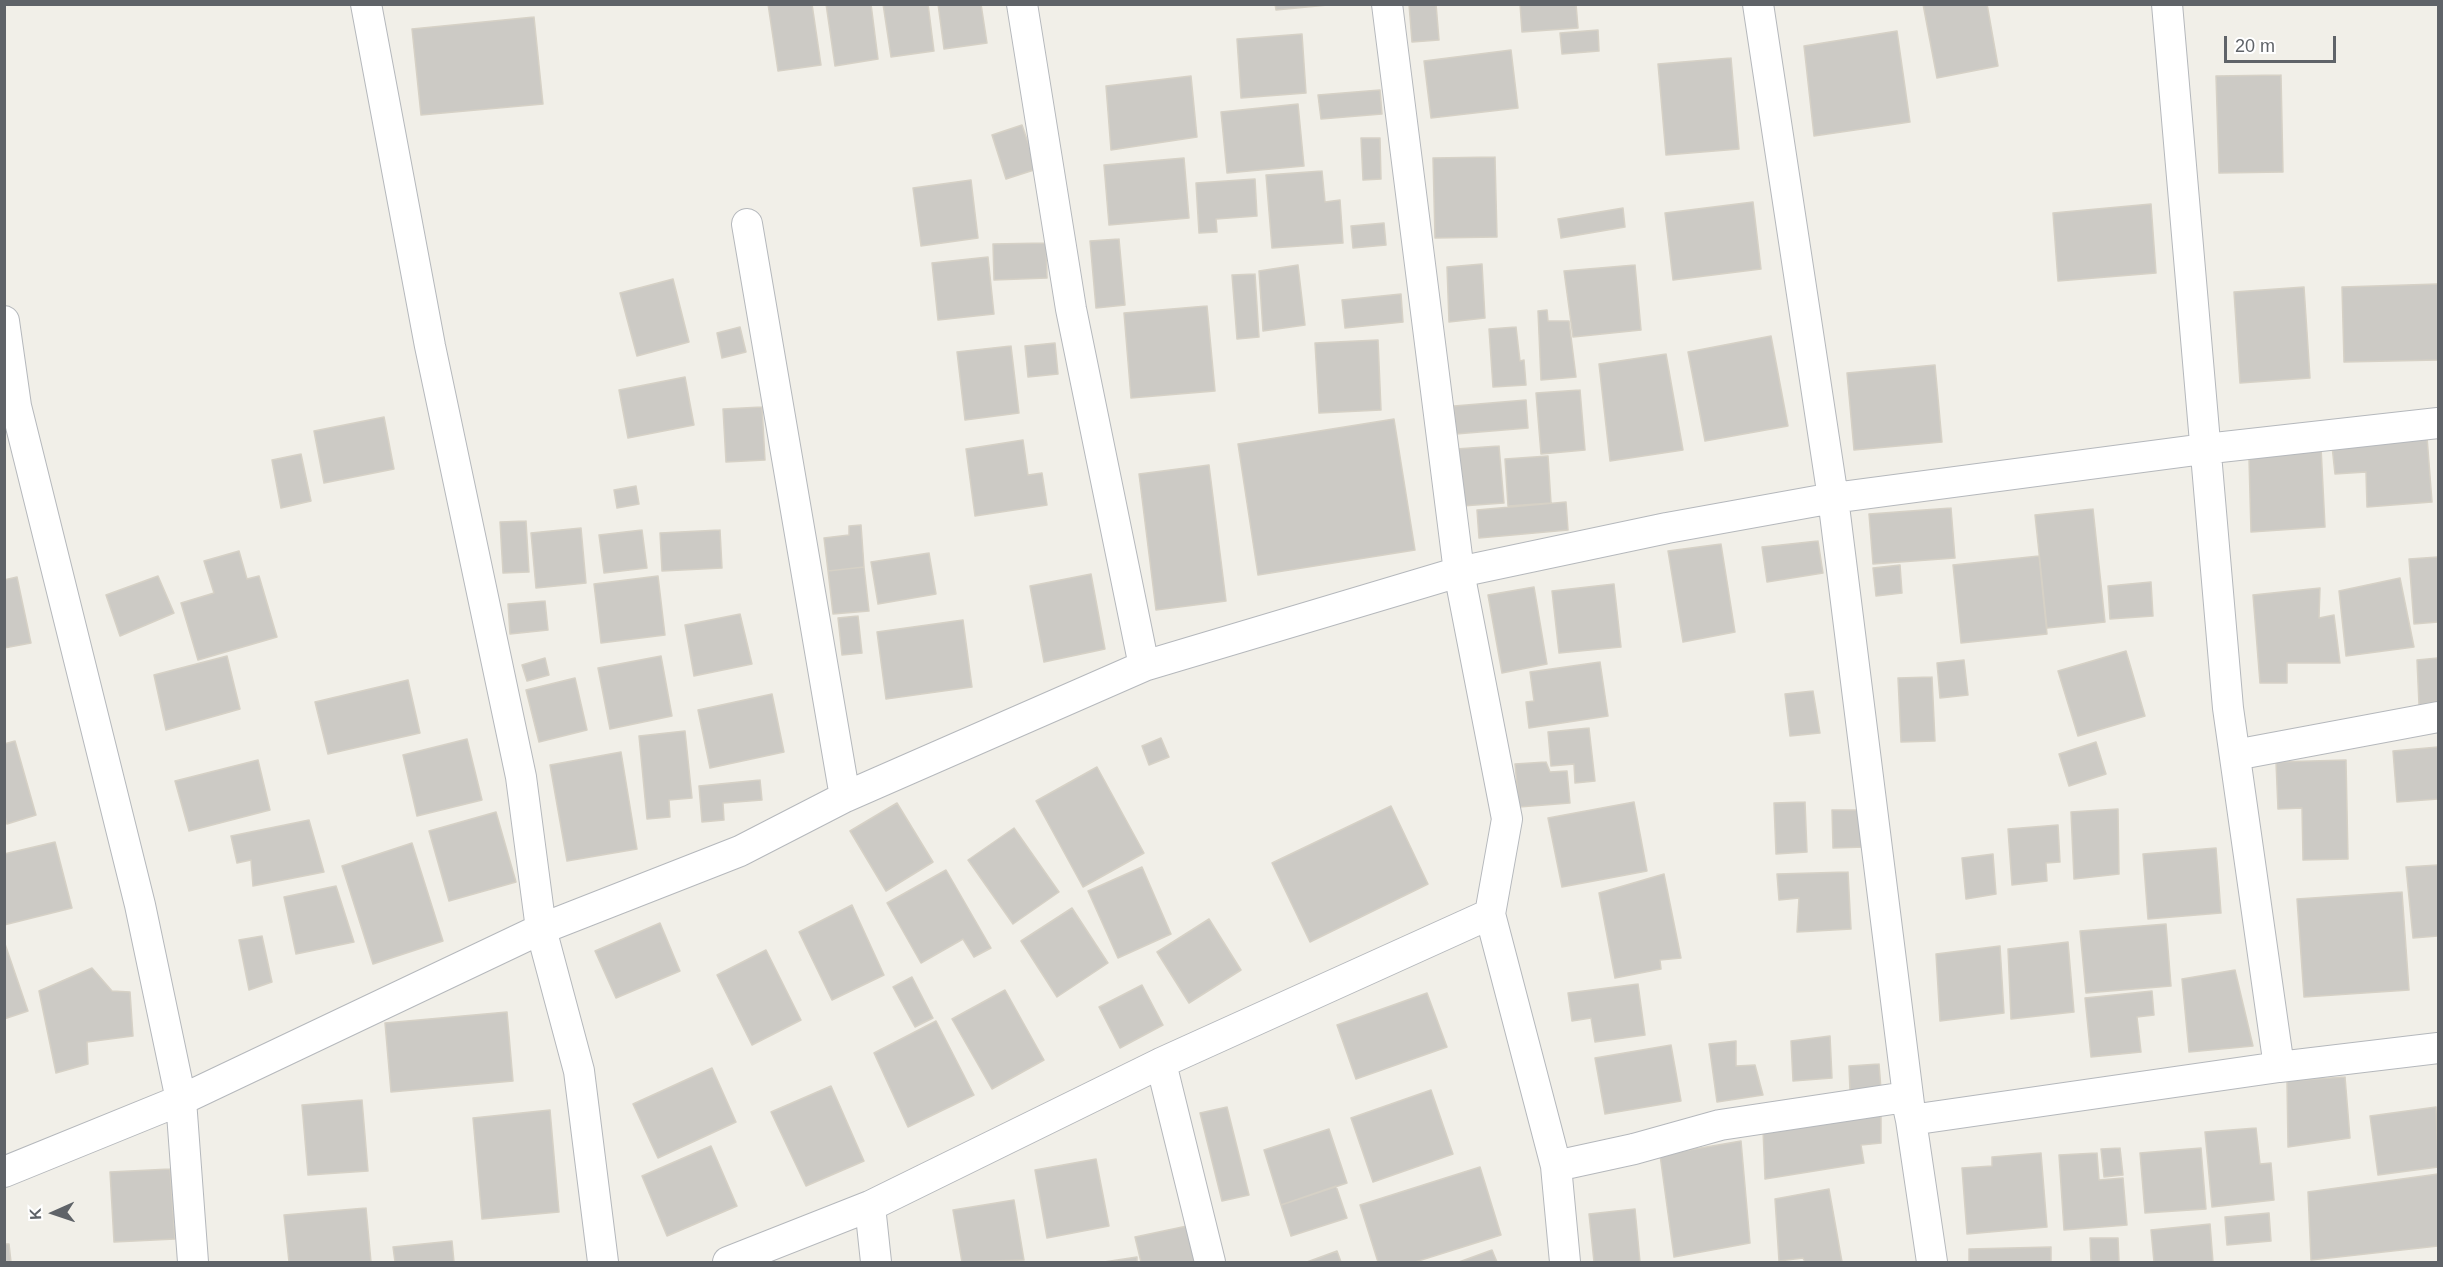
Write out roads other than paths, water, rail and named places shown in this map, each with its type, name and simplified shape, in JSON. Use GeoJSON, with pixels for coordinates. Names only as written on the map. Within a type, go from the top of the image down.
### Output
{"type":"FeatureCollection","features":[{"type":"Feature","properties":{"kind":"street"},"geometry":{"type":"LineString","coordinates":[[366,4],[430,346],[521,777],[541,930],[579,1071],[603,1263]]}},
{"type":"Feature","properties":{"kind":"street"},"geometry":{"type":"LineString","coordinates":[[1022,4],[1071,309],[1144,666]]}},
{"type":"Feature","properties":{"kind":"street"},"geometry":{"type":"LineString","coordinates":[[1387,4],[1459,572],[1507,819],[1490,914],[1556,1166],[1565,1263]]}},
{"type":"Feature","properties":{"kind":"street"},"geometry":{"type":"LineString","coordinates":[[2167,4],[2228,708],[2279,1067]]}},
{"type":"Feature","properties":{"kind":"street"},"geometry":{"type":"LineString","coordinates":[[1766,6],[1833,498],[1911,1120],[1932,1263]]}},
{"type":"Feature","properties":{"kind":"street"},"geometry":{"type":"LineString","coordinates":[[747,224],[845,797]]}},
{"type":"Feature","properties":{"kind":"street"},"geometry":{"type":"LineString","coordinates":[[4,321],[16,406],[140,905],[181,1100],[193,1263]]}},
{"type":"Feature","properties":{"kind":"street"},"geometry":{"type":"LineString","coordinates":[[4,1173],[181,1100],[541,930],[740,851],[845,797],[1144,666],[1459,572],[1667,528],[1833,498],[2204,449],[2439,423]]}},
{"type":"Feature","properties":{"kind":"street"},"geometry":{"type":"LineString","coordinates":[[2235,755],[2439,717]]}},
{"type":"Feature","properties":{"kind":"street"},"geometry":{"type":"LineString","coordinates":[[728,1263],[870,1206],[1161,1063],[1490,914]]}},
{"type":"Feature","properties":{"kind":"street"},"geometry":{"type":"LineString","coordinates":[[1911,1120],[2279,1067],[2439,1048]]}},
{"type":"Feature","properties":{"kind":"street"},"geometry":{"type":"LineString","coordinates":[[1161,1063],[1210,1263]]}},
{"type":"Feature","properties":{"kind":"street"},"geometry":{"type":"LineString","coordinates":[[1556,1166],[1634,1149],[1720,1125],[1906,1097],[1911,1120]]}},
{"type":"Feature","properties":{"kind":"street"},"geometry":{"type":"LineString","coordinates":[[870,1206],[876,1263]]}}]}
